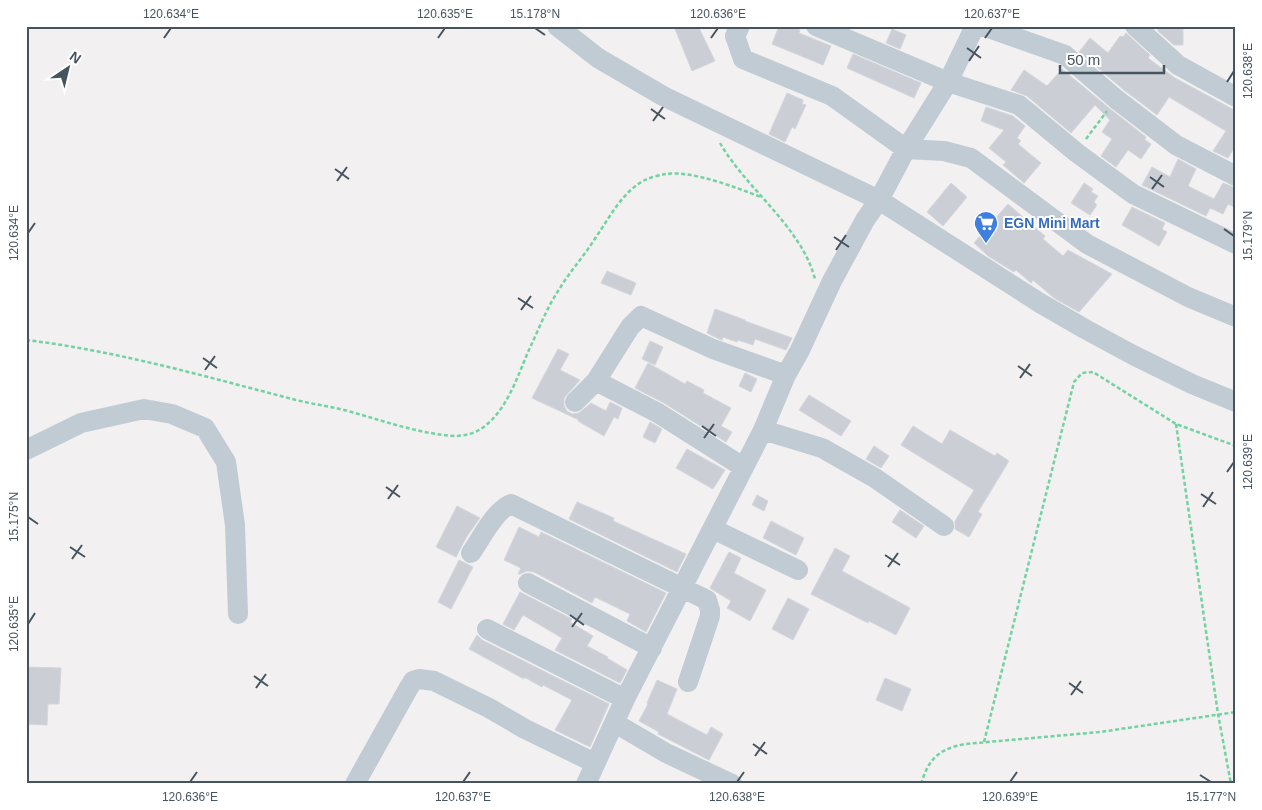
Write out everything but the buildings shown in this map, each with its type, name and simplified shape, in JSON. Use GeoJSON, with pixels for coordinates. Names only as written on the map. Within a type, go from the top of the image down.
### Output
{"type":"FeatureCollection","features":[{"type":"Feature","properties":{"kind":"street"},"geometry":{"type":"LineString","coordinates":[[557,26],[598,58],[663,96],[879,200],[1032,298],[1085,329],[1133,355],[1236,402]]}},
{"type":"Feature","properties":{"kind":"street"},"geometry":{"type":"LineString","coordinates":[[740,26],[735,36],[743,59],[832,96],[906,149],[944,152],[972,158],[1087,244],[1188,296],[1236,317]]}},
{"type":"Feature","properties":{"kind":"street"},"geometry":{"type":"LineString","coordinates":[[816,26],[948,82],[1019,105],[1133,194],[1236,244]]}},
{"type":"Feature","properties":{"kind":"street"},"geometry":{"type":"LineString","coordinates":[[586,784],[626,699],[762,430],[786,375],[800,350],[820,306],[865,220],[879,200],[906,149],[948,82],[975,26]]}},
{"type":"Feature","properties":{"kind":"street"},"geometry":{"type":"LineString","coordinates":[[983,26],[1065,55],[1116,99],[1176,145],[1236,176]]}},
{"type":"Feature","properties":{"kind":"street"},"geometry":{"type":"LineString","coordinates":[[1135,26],[1178,64],[1236,97]]}},
{"type":"Feature","properties":{"kind":"street"},"geometry":{"type":"LineString","coordinates":[[575,402],[596,381],[630,327],[641,316],[713,350],[786,375]]}},
{"type":"Feature","properties":{"kind":"street"},"geometry":{"type":"LineString","coordinates":[[596,381],[658,413],[743,467]]}},
{"type":"Feature","properties":{"kind":"street"},"geometry":{"type":"LineString","coordinates":[[26,450],[81,423],[144,409],[172,414],[206,428],[226,462],[235,525],[238,614]]}},
{"type":"Feature","properties":{"kind":"street"},"geometry":{"type":"LineString","coordinates":[[762,430],[822,448],[875,478],[944,526]]}},
{"type":"Feature","properties":{"kind":"street"},"geometry":{"type":"LineString","coordinates":[[471,553],[499,512],[505,506],[511,504],[707,600],[710,610],[707,624],[688,682]]}},
{"type":"Feature","properties":{"kind":"street"},"geometry":{"type":"LineString","coordinates":[[712,530],[798,570]]}},
{"type":"Feature","properties":{"kind":"street"},"geometry":{"type":"LineString","coordinates":[[528,583],[652,648]]}},
{"type":"Feature","properties":{"kind":"street"},"geometry":{"type":"LineString","coordinates":[[487,629],[626,699]]}},
{"type":"Feature","properties":{"kind":"street"},"geometry":{"type":"LineString","coordinates":[[356,784],[408,689],[413,681],[420,678],[434,681],[452,689],[525,729],[595,763]]}},
{"type":"Feature","properties":{"kind":"street"},"geometry":{"type":"LineString","coordinates":[[615,723],[666,753],[732,784]]}},
{"type":"Feature","properties":{"kind":"path"},"geometry":{"type":"LineString","coordinates":[[1077,152],[1116,99]]}},
{"type":"Feature","properties":{"kind":"path"},"geometry":{"type":"LineString","coordinates":[[712,120],[721,144],[761,197],[791,230],[805,252],[814,276],[820,306]]}},
{"type":"Feature","properties":{"kind":"path"},"geometry":{"type":"LineString","coordinates":[[26,340],[69,345],[118,356],[299,401],[344,410],[411,429],[446,436],[463,435],[478,430],[491,420],[501,407],[558,290],[614,210],[628,193],[645,179],[669,174],[693,176],[725,183],[761,197]]}},
{"type":"Feature","properties":{"kind":"path"},"geometry":{"type":"LineString","coordinates":[[984,742],[1074,382],[1082,373],[1093,372],[1176,424],[1236,446]]}},
{"type":"Feature","properties":{"kind":"path"},"geometry":{"type":"LineString","coordinates":[[1176,424],[1218,714],[1231,784]]}},
{"type":"Feature","properties":{"kind":"path"},"geometry":{"type":"LineString","coordinates":[[921,784],[930,763],[948,747],[1100,732],[1236,712]]}},
{"type":"Feature","properties":{"kind":"place","name":"EGN Mini Mart"},"geometry":{"type":"Point","coordinates":[986,244]}}]}
